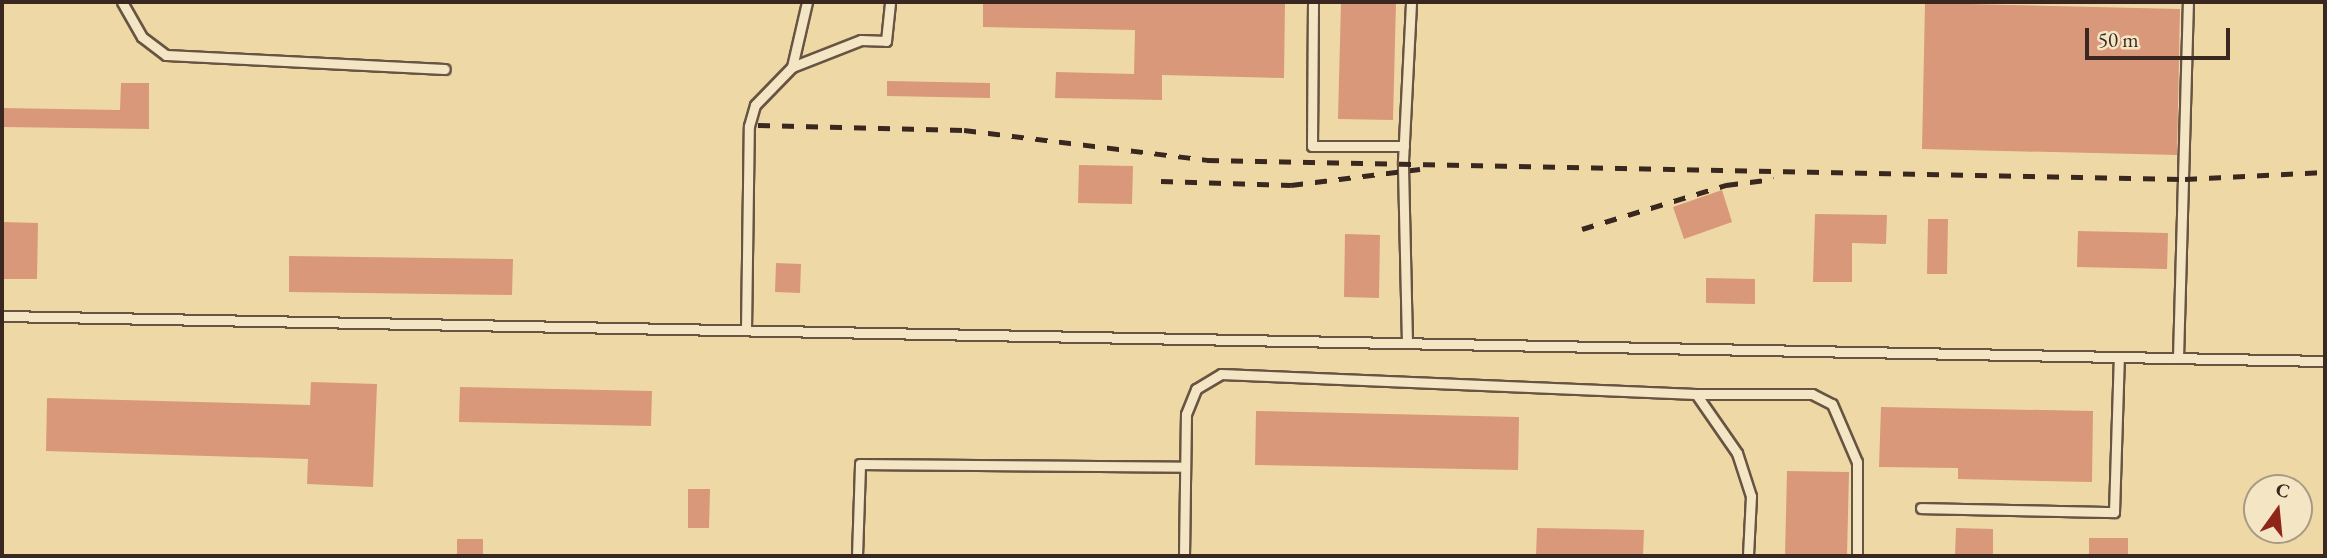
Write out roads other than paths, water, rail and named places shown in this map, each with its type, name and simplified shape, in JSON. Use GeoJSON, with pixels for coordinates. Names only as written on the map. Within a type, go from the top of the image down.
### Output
{"type":"FeatureCollection","features":[{"type":"Feature","properties":{"kind":"lane"},"geometry":{"type":"LineString","coordinates":[[122,2],[142,37],[166,55],[445,69]]}},
{"type":"Feature","properties":{"kind":"lane"},"geometry":{"type":"LineString","coordinates":[[792,67],[807,2]]}},
{"type":"Feature","properties":{"kind":"lane"},"geometry":{"type":"LineString","coordinates":[[746,330],[749,126],[755,105],[792,67],[861,40],[886,41],[890,2]]}},
{"type":"Feature","properties":{"kind":"lane"},"geometry":{"type":"LineString","coordinates":[[1313,2],[1312,146],[1404,146]]}},
{"type":"Feature","properties":{"kind":"lane"},"geometry":{"type":"LineString","coordinates":[[1407,343],[1404,146],[1411,2]]}},
{"type":"Feature","properties":{"kind":"lane"},"geometry":{"type":"LineString","coordinates":[[2178,358],[2188,2]]}},
{"type":"Feature","properties":{"kind":"lane"},"geometry":{"type":"LineString","coordinates":[[2,316],[2325,361]]}},
{"type":"Feature","properties":{"kind":"lane"},"geometry":{"type":"LineString","coordinates":[[1921,508],[2114,512],[2119,357]]}},
{"type":"Feature","properties":{"kind":"lane"},"geometry":{"type":"LineString","coordinates":[[1184,556],[1186,414],[1196,389],[1222,374],[1696,394],[1812,394],[1832,404],[1857,462],[1857,556]]}},
{"type":"Feature","properties":{"kind":"lane"},"geometry":{"type":"LineString","coordinates":[[1696,394],[1737,453],[1751,496],[1748,556]]}},
{"type":"Feature","properties":{"kind":"lane"},"geometry":{"type":"LineString","coordinates":[[857,556],[860,464],[1184,467]]}},
{"type":"Feature","properties":{"kind":"railway"},"geometry":{"type":"LineString","coordinates":[[758,125],[964,130],[1207,160],[2185,179],[2325,172]]}},
{"type":"Feature","properties":{"kind":"railway"},"geometry":{"type":"LineString","coordinates":[[1161,181],[1291,185],[1420,169]]}},
{"type":"Feature","properties":{"kind":"railway"},"geometry":{"type":"LineString","coordinates":[[1582,229],[1726,185],[1774,179]]}}]}
